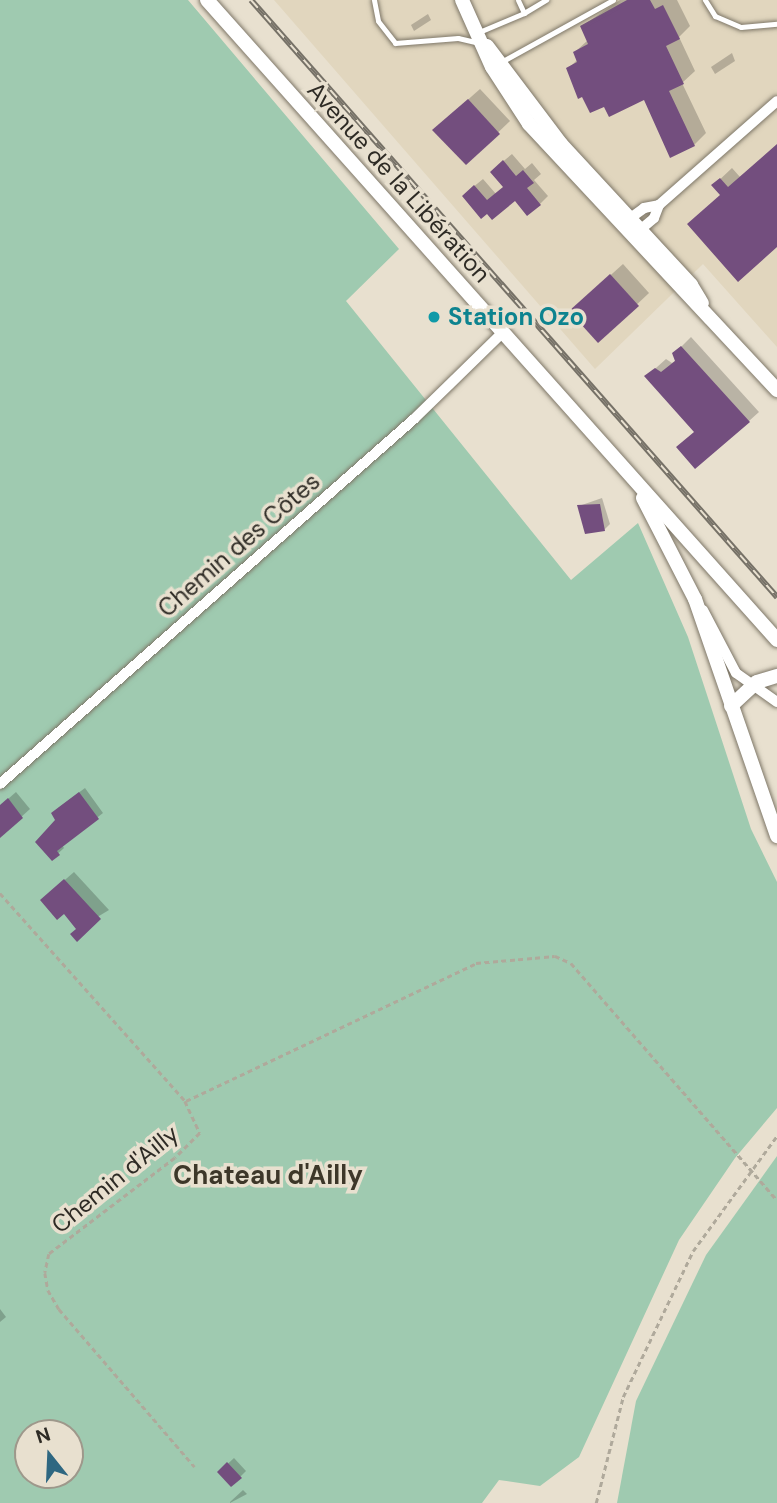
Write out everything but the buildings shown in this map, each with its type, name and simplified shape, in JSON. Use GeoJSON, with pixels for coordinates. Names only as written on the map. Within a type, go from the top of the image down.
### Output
{"type":"FeatureCollection","features":[{"type":"Feature","properties":{"kind":"street","name":"Avenue de la Libération"},"geometry":{"type":"LineString","coordinates":[[207,0],[639,490]]}},
{"type":"Feature","properties":{"kind":"street"},"geometry":{"type":"LineString","coordinates":[[462,0],[497,64],[539,117],[625,222],[691,285],[705,308],[777,390]]}},
{"type":"Feature","properties":{"kind":"street"},"geometry":{"type":"LineString","coordinates":[[625,222],[659,205],[777,102]]}},
{"type":"Feature","properties":{"kind":"street"},"geometry":{"type":"LineString","coordinates":[[636,234],[654,218],[659,205]]}},
{"type":"Feature","properties":{"kind":"street","name":"Chemin des Côtes"},"geometry":{"type":"LineString","coordinates":[[0,784],[414,419],[502,332]]}},
{"type":"Feature","properties":{"kind":"street"},"geometry":{"type":"LineString","coordinates":[[639,490],[695,599],[715,628],[728,662],[752,686],[777,702]]}},
{"type":"Feature","properties":{"kind":"street"},"geometry":{"type":"LineString","coordinates":[[639,490],[777,640]]}},
{"type":"Feature","properties":{"kind":"street"},"geometry":{"type":"LineString","coordinates":[[695,599],[777,836]]}},
{"type":"Feature","properties":{"kind":"street"},"geometry":{"type":"LineString","coordinates":[[730,706],[752,686],[777,676]]}},
{"type":"Feature","properties":{"kind":"lane"},"geometry":{"type":"LineString","coordinates":[[374,0],[378,21],[395,43],[483,38],[546,0]]}},
{"type":"Feature","properties":{"kind":"lane"},"geometry":{"type":"LineString","coordinates":[[518,0],[524,13]]}},
{"type":"Feature","properties":{"kind":"lane"},"geometry":{"type":"LineString","coordinates":[[497,64],[613,0]]}},
{"type":"Feature","properties":{"kind":"lane"},"geometry":{"type":"LineString","coordinates":[[705,0],[715,16],[741,27],[777,24]]}},
{"type":"Feature","properties":{"kind":"path","name":"Chemin d'Ailly"},"geometry":{"type":"LineString","coordinates":[[0,893],[185,1101],[200,1133],[176,1157],[49,1254],[45,1273],[48,1290],[59,1309],[195,1466]]}},
{"type":"Feature","properties":{"kind":"path"},"geometry":{"type":"LineString","coordinates":[[185,1101],[476,963],[555,956],[571,963],[777,1200]]}},
{"type":"Feature","properties":{"kind":"path"},"geometry":{"type":"LineString","coordinates":[[596,1503],[623,1397],[693,1251],[750,1169],[777,1136]]}},
{"type":"Feature","properties":{"kind":"shaded area"},"geometry":{"type":"Polygon","coordinates":[[[274,0],[777,0],[777,347],[703,264],[595,369],[274,0]]]}},
{"type":"Feature","properties":{"kind":"green space"},"geometry":{"type":"Polygon","coordinates":[[[0,0],[188,0],[399,249],[346,301],[571,580],[638,523],[688,637],[751,829],[777,882],[777,1108],[735,1158],[679,1240],[579,1457],[540,1486],[499,1480],[482,1503],[0,1503],[0,0]]]}},
{"type":"Feature","properties":{"kind":"green space"},"geometry":{"type":"Polygon","coordinates":[[[777,1156],[777,1503],[617,1503],[636,1401],[706,1255],[777,1156]]]}},
{"type":"Feature","properties":{"kind":"railway"},"geometry":{"type":"LineString","coordinates":[[251,0],[777,597]]}},
{"type":"Feature","properties":{"kind":"place","name":"Station Ozo"},"geometry":{"type":"Point","coordinates":[434,317]}},
{"type":"Feature","properties":{"kind":"district","name":"Chateau d'Ailly"},"geometry":{"type":"Point","coordinates":[268,1176]}}]}
